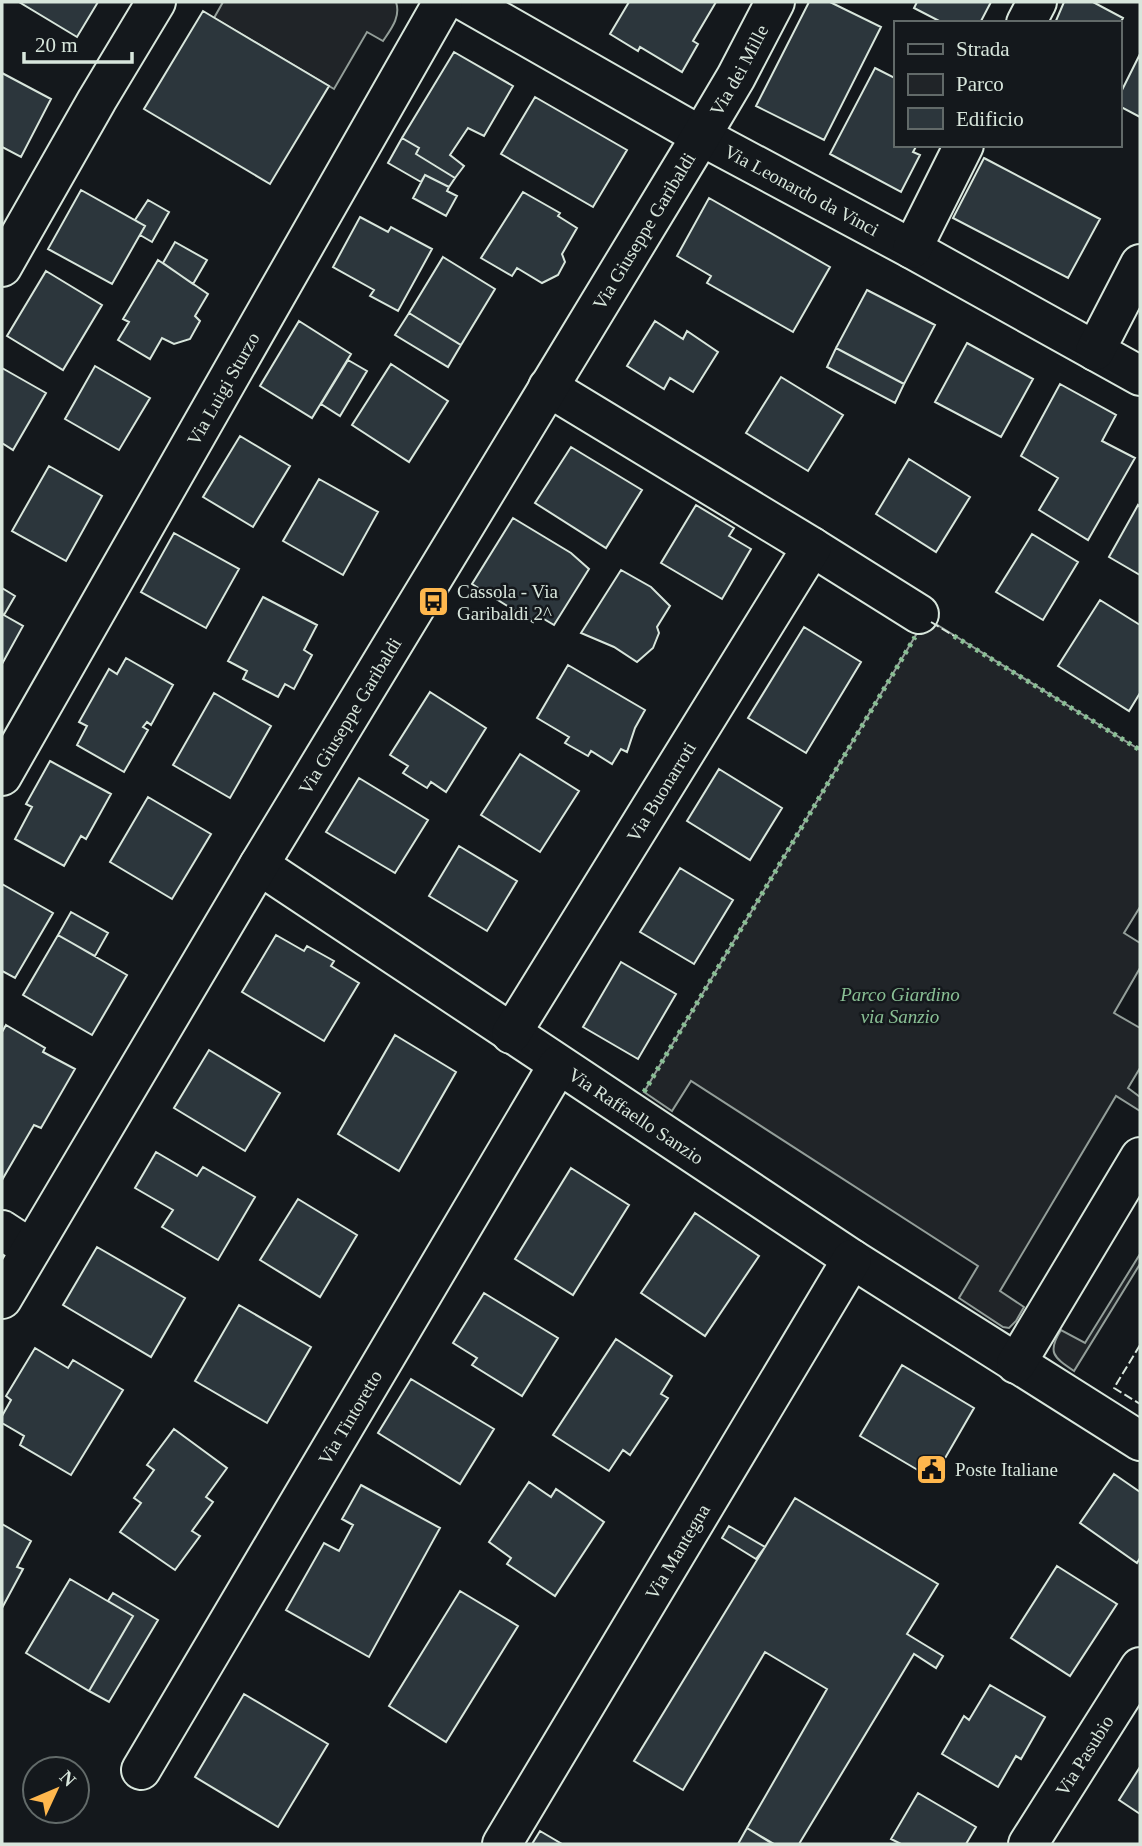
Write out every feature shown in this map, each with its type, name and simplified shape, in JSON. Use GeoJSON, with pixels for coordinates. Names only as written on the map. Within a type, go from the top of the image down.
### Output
{"type":"FeatureCollection","features":[{"type":"Feature","properties":{"kind":"street"},"geometry":{"type":"LineString","coordinates":[[2,267],[156,2]]}},
{"type":"Feature","properties":{"kind":"street","name":"Via Luigi Sturzo"},"geometry":{"type":"LineString","coordinates":[[2,776],[443,2]]}},
{"type":"Feature","properties":{"kind":"street","name":"Via Leonardo da Vinci"},"geometry":{"type":"LineString","coordinates":[[466,2],[701,136],[1140,376]]}},
{"type":"Feature","properties":{"kind":"street","name":"Via dei Mille"},"geometry":{"type":"LineString","coordinates":[[701,136],[736,78],[775,2]]}},
{"type":"Feature","properties":{"kind":"street"},"geometry":{"type":"LineString","coordinates":[[1027,21],[1037,2]]}},
{"type":"Feature","properties":{"kind":"street","name":"Via Giuseppe Garibaldi"},"geometry":{"type":"LineString","coordinates":[[2,1299],[16,1240],[259,865],[701,136]]}},
{"type":"Feature","properties":{"kind":"street"},"geometry":{"type":"LineString","coordinates":[[912,249],[963,147]]}},
{"type":"Feature","properties":{"kind":"street"},"geometry":{"type":"LineString","coordinates":[[1095,351],[1140,264]]}},
{"type":"Feature","properties":{"kind":"street"},"geometry":{"type":"LineString","coordinates":[[548,387],[919,614]]}},
{"type":"Feature","properties":{"kind":"street","name":"Via Buonarroti"},"geometry":{"type":"LineString","coordinates":[[511,1034],[812,547]]}},
{"type":"Feature","properties":{"kind":"street","name":"Via Raffaello Sanzio"},"geometry":{"type":"LineString","coordinates":[[259,865],[852,1259],[1140,1441]]}},
{"type":"Feature","properties":{"kind":"street","name":"Via Tintoretto"},"geometry":{"type":"LineString","coordinates":[[141,1770],[558,1065]]}},
{"type":"Feature","properties":{"kind":"street"},"geometry":{"type":"LineString","coordinates":[[1016,1364],[1134,1166]]}},
{"type":"Feature","properties":{"kind":"street","name":"Via Mantegna"},"geometry":{"type":"LineString","coordinates":[[502,1844],[852,1259]]}},
{"type":"Feature","properties":{"kind":"street","name":"Via Pasubio"},"geometry":{"type":"LineString","coordinates":[[1028,1844],[1140,1667]]}},
{"type":"Feature","properties":{"kind":"green space"},"geometry":{"type":"Polygon","coordinates":[[[223,2],[396,2],[397,13],[383,41],[367,32],[334,89],[214,18],[223,2]]]}},
{"type":"Feature","properties":{"kind":"green space","name":"Parco Giardino via Sanzio"},"geometry":{"type":"Polygon","coordinates":[[[926,618],[1140,750],[1140,907],[1124,933],[1140,943],[1140,968],[1114,1013],[1140,1028],[1140,1068],[1128,1088],[1140,1097],[1140,1111],[1116,1096],[1000,1291],[1024,1307],[1009,1328],[1003,1327],[959,1298],[978,1266],[691,1081],[672,1111],[644,1092],[926,618]]]}},
{"type":"Feature","properties":{"kind":"green space"},"geometry":{"type":"Polygon","coordinates":[[[1140,1254],[1140,1264],[1074,1371],[1054,1354],[1054,1344],[1061,1330],[1085,1343],[1140,1254]]]}},
{"type":"Feature","properties":{"kind":"building"},"geometry":{"type":"Polygon","coordinates":[[[19,2],[98,2],[77,37],[19,2]]]}},
{"type":"Feature","properties":{"kind":"building"},"geometry":{"type":"Polygon","coordinates":[[[629,2],[716,2],[693,41],[698,44],[682,72],[640,47],[638,51],[610,34],[629,2]]]}},
{"type":"Feature","properties":{"kind":"building"},"geometry":{"type":"Polygon","coordinates":[[[809,2],[830,2],[881,27],[824,140],[756,106],[809,2]]]}},
{"type":"Feature","properties":{"kind":"building"},"geometry":{"type":"Polygon","coordinates":[[[917,2],[991,2],[981,21],[939,21],[914,8],[917,2]]]}},
{"type":"Feature","properties":{"kind":"building"},"geometry":{"type":"Polygon","coordinates":[[[1064,2],[1093,2],[1123,18],[1121,22],[1056,21],[1064,2]]]}},
{"type":"Feature","properties":{"kind":"building"},"geometry":{"type":"Polygon","coordinates":[[[203,11],[329,86],[270,184],[144,109],[203,11]]]}},
{"type":"Feature","properties":{"kind":"building"},"geometry":{"type":"Polygon","coordinates":[[[454,52],[513,86],[484,136],[468,128],[450,155],[464,166],[455,178],[416,154],[419,148],[402,138],[454,52]]]}},
{"type":"Feature","properties":{"kind":"building"},"geometry":{"type":"Polygon","coordinates":[[[1140,54],[1140,117],[1121,107],[1121,92],[1140,54]]]}},
{"type":"Feature","properties":{"kind":"building"},"geometry":{"type":"Polygon","coordinates":[[[875,68],[894,78],[894,147],[916,147],[913,152],[920,155],[901,192],[830,154],[875,68]]]}},
{"type":"Feature","properties":{"kind":"building"},"geometry":{"type":"Polygon","coordinates":[[[2,73],[51,99],[21,157],[2,147],[2,73]]]}},
{"type":"Feature","properties":{"kind":"building"},"geometry":{"type":"Polygon","coordinates":[[[535,97],[627,150],[593,207],[501,154],[535,97]]]}},
{"type":"Feature","properties":{"kind":"building"},"geometry":{"type":"Polygon","coordinates":[[[402,138],[419,148],[416,154],[455,178],[449,187],[425,175],[421,182],[388,163],[402,138]]]}},
{"type":"Feature","properties":{"kind":"building"},"geometry":{"type":"Polygon","coordinates":[[[984,158],[1100,219],[1068,278],[953,218],[984,158]]]}},
{"type":"Feature","properties":{"kind":"building"},"geometry":{"type":"Polygon","coordinates":[[[425,175],[449,187],[447,191],[457,196],[446,216],[413,198],[425,175]]]}},
{"type":"Feature","properties":{"kind":"building"},"geometry":{"type":"Polygon","coordinates":[[[81,190],[145,226],[112,284],[48,249],[81,190]]]}},
{"type":"Feature","properties":{"kind":"building"},"geometry":{"type":"Polygon","coordinates":[[[523,192],[560,213],[558,216],[577,228],[562,254],[565,262],[558,275],[542,283],[517,268],[512,276],[481,258],[523,192]]]}},
{"type":"Feature","properties":{"kind":"building"},"geometry":{"type":"Polygon","coordinates":[[[709,198],[830,267],[793,332],[707,283],[711,276],[677,256],[709,198]]]}},
{"type":"Feature","properties":{"kind":"building"},"geometry":{"type":"Polygon","coordinates":[[[148,200],[169,212],[152,242],[140,235],[145,226],[135,220],[148,200]]]}},
{"type":"Feature","properties":{"kind":"building"},"geometry":{"type":"Polygon","coordinates":[[[360,217],[388,232],[391,227],[432,249],[398,311],[370,296],[374,290],[333,267],[360,217]]]}},
{"type":"Feature","properties":{"kind":"building"},"geometry":{"type":"Polygon","coordinates":[[[175,242],[207,260],[193,284],[163,263],[175,242]]]}},
{"type":"Feature","properties":{"kind":"building"},"geometry":{"type":"Polygon","coordinates":[[[443,257],[495,289],[461,345],[409,313],[443,257]]]}},
{"type":"Feature","properties":{"kind":"building"},"geometry":{"type":"Polygon","coordinates":[[[158,260],[208,294],[195,316],[200,321],[190,339],[174,344],[162,338],[150,359],[118,340],[129,322],[123,319],[158,260]]]}},
{"type":"Feature","properties":{"kind":"building"},"geometry":{"type":"Polygon","coordinates":[[[46,271],[102,305],[63,370],[7,336],[46,271]]]}},
{"type":"Feature","properties":{"kind":"building"},"geometry":{"type":"Polygon","coordinates":[[[867,290],[935,325],[904,384],[836,348],[867,290]]]}},
{"type":"Feature","properties":{"kind":"building"},"geometry":{"type":"Polygon","coordinates":[[[409,313],[461,345],[448,367],[395,335],[409,313]]]}},
{"type":"Feature","properties":{"kind":"building"},"geometry":{"type":"Polygon","coordinates":[[[299,321],[351,354],[312,418],[260,386],[299,321]]]}},
{"type":"Feature","properties":{"kind":"building"},"geometry":{"type":"Polygon","coordinates":[[[655,321],[683,339],[687,331],[718,352],[693,392],[670,378],[664,389],[627,366],[655,321]]]}},
{"type":"Feature","properties":{"kind":"building"},"geometry":{"type":"Polygon","coordinates":[[[967,343],[1033,379],[1001,437],[935,402],[967,343]]]}},
{"type":"Feature","properties":{"kind":"building"},"geometry":{"type":"Polygon","coordinates":[[[836,348],[904,384],[895,403],[827,367],[836,348]]]}},
{"type":"Feature","properties":{"kind":"building"},"geometry":{"type":"Polygon","coordinates":[[[348,360],[367,371],[340,416],[321,404],[348,360]]]}},
{"type":"Feature","properties":{"kind":"building"},"geometry":{"type":"Polygon","coordinates":[[[391,364],[448,401],[409,462],[352,425],[391,364]]]}},
{"type":"Feature","properties":{"kind":"building"},"geometry":{"type":"Polygon","coordinates":[[[95,366],[150,398],[119,450],[65,419],[95,366]]]}},
{"type":"Feature","properties":{"kind":"building"},"geometry":{"type":"Polygon","coordinates":[[[2,368],[46,393],[13,450],[2,443],[2,368]]]}},
{"type":"Feature","properties":{"kind":"building"},"geometry":{"type":"Polygon","coordinates":[[[781,377],[843,415],[808,471],[746,433],[781,377]]]}},
{"type":"Feature","properties":{"kind":"building"},"geometry":{"type":"Polygon","coordinates":[[[1060,384],[1116,415],[1102,441],[1135,458],[1088,540],[1039,510],[1058,478],[1021,456],[1060,384]]]}},
{"type":"Feature","properties":{"kind":"building"},"geometry":{"type":"Polygon","coordinates":[[[240,436],[290,466],[253,527],[203,497],[240,436]]]}},
{"type":"Feature","properties":{"kind":"building"},"geometry":{"type":"Polygon","coordinates":[[[571,447],[642,490],[606,548],[535,503],[571,447]]]}},
{"type":"Feature","properties":{"kind":"building"},"geometry":{"type":"Polygon","coordinates":[[[909,459],[970,497],[936,552],[876,514],[909,459]]]}},
{"type":"Feature","properties":{"kind":"building"},"geometry":{"type":"Polygon","coordinates":[[[49,466],[102,496],[66,561],[12,531],[49,466]]]}},
{"type":"Feature","properties":{"kind":"building"},"geometry":{"type":"Polygon","coordinates":[[[319,479],[378,512],[343,575],[283,541],[319,479]]]}},
{"type":"Feature","properties":{"kind":"building"},"geometry":{"type":"Polygon","coordinates":[[[696,505],[734,528],[729,536],[751,549],[722,599],[661,563],[696,505]]]}},
{"type":"Feature","properties":{"kind":"building"},"geometry":{"type":"Polygon","coordinates":[[[1138,505],[1140,507],[1140,575],[1109,557],[1138,505]]]}},
{"type":"Feature","properties":{"kind":"building"},"geometry":{"type":"Polygon","coordinates":[[[513,518],[571,553],[589,569],[554,625],[537,615],[533,622],[472,584],[513,518]]]}},
{"type":"Feature","properties":{"kind":"building"},"geometry":{"type":"Polygon","coordinates":[[[174,533],[239,569],[206,628],[141,592],[174,533]]]}},
{"type":"Feature","properties":{"kind":"building"},"geometry":{"type":"Polygon","coordinates":[[[1032,534],[1078,562],[1043,620],[996,592],[1032,534]]]}},
{"type":"Feature","properties":{"kind":"building"},"geometry":{"type":"Polygon","coordinates":[[[621,570],[651,587],[670,606],[657,627],[659,633],[653,648],[637,662],[614,647],[581,633],[621,570]]]}},
{"type":"Feature","properties":{"kind":"building"},"geometry":{"type":"Polygon","coordinates":[[[2,588],[15,596],[4,615],[2,614],[2,588]]]}},
{"type":"Feature","properties":{"kind":"building"},"geometry":{"type":"Polygon","coordinates":[[[263,597],[317,625],[304,650],[312,655],[294,689],[285,684],[278,697],[243,679],[247,671],[228,661],[263,597]]]}},
{"type":"Feature","properties":{"kind":"building"},"geometry":{"type":"Polygon","coordinates":[[[1100,600],[1140,625],[1140,693],[1129,711],[1058,666],[1100,600]]]}},
{"type":"Feature","properties":{"kind":"building"},"geometry":{"type":"Polygon","coordinates":[[[2,614],[23,626],[2,664],[2,614]]]}},
{"type":"Feature","properties":{"kind":"building"},"geometry":{"type":"Polygon","coordinates":[[[804,627],[861,662],[806,753],[748,718],[804,627]]]}},
{"type":"Feature","properties":{"kind":"building"},"geometry":{"type":"Polygon","coordinates":[[[126,658],[173,685],[151,725],[147,722],[143,727],[148,730],[124,772],[77,745],[87,726],[79,722],[109,669],[117,674],[126,658]]]}},
{"type":"Feature","properties":{"kind":"building"},"geometry":{"type":"Polygon","coordinates":[[[568,665],[645,710],[635,728],[627,752],[621,749],[612,764],[591,751],[588,756],[565,743],[569,737],[537,718],[568,665]]]}},
{"type":"Feature","properties":{"kind":"building"},"geometry":{"type":"Polygon","coordinates":[[[430,692],[486,728],[446,792],[431,782],[427,788],[403,773],[408,766],[390,755],[430,692]]]}},
{"type":"Feature","properties":{"kind":"building"},"geometry":{"type":"Polygon","coordinates":[[[214,693],[271,726],[230,798],[173,765],[214,693]]]}},
{"type":"Feature","properties":{"kind":"building"},"geometry":{"type":"Polygon","coordinates":[[[520,754],[579,791],[540,852],[481,815],[520,754]]]}},
{"type":"Feature","properties":{"kind":"building"},"geometry":{"type":"Polygon","coordinates":[[[50,761],[111,794],[86,839],[81,836],[64,866],[15,839],[32,807],[26,804],[50,761]]]}},
{"type":"Feature","properties":{"kind":"building"},"geometry":{"type":"Polygon","coordinates":[[[719,769],[782,808],[750,860],[687,821],[719,769]]]}},
{"type":"Feature","properties":{"kind":"building"},"geometry":{"type":"Polygon","coordinates":[[[359,778],[428,820],[395,873],[326,832],[359,778]]]}},
{"type":"Feature","properties":{"kind":"building"},"geometry":{"type":"Polygon","coordinates":[[[148,797],[211,834],[172,899],[110,862],[148,797]]]}},
{"type":"Feature","properties":{"kind":"building"},"geometry":{"type":"Polygon","coordinates":[[[459,846],[517,881],[487,931],[429,896],[459,846]]]}},
{"type":"Feature","properties":{"kind":"building"},"geometry":{"type":"Polygon","coordinates":[[[680,868],[733,900],[694,964],[640,932],[680,868]]]}},
{"type":"Feature","properties":{"kind":"building"},"geometry":{"type":"Polygon","coordinates":[[[2,884],[53,913],[15,978],[2,971],[2,884]]]}},
{"type":"Feature","properties":{"kind":"building"},"geometry":{"type":"Polygon","coordinates":[[[71,912],[108,933],[95,956],[58,935],[71,912]]]}},
{"type":"Feature","properties":{"kind":"building"},"geometry":{"type":"Polygon","coordinates":[[[58,935],[127,975],[92,1035],[23,995],[58,935]]]}},
{"type":"Feature","properties":{"kind":"building"},"geometry":{"type":"Polygon","coordinates":[[[276,935],[304,951],[307,946],[334,961],[331,966],[359,983],[324,1041],[242,992],[276,935]]]}},
{"type":"Feature","properties":{"kind":"building"},"geometry":{"type":"Polygon","coordinates":[[[621,962],[676,994],[638,1059],[583,1027],[621,962]]]}},
{"type":"Feature","properties":{"kind":"building"},"geometry":{"type":"Polygon","coordinates":[[[6,1025],[45,1048],[43,1052],[75,1069],[41,1128],[34,1125],[2,1180],[2,1032],[6,1025]]]}},
{"type":"Feature","properties":{"kind":"building"},"geometry":{"type":"Polygon","coordinates":[[[395,1035],[456,1072],[399,1171],[338,1134],[395,1035]]]}},
{"type":"Feature","properties":{"kind":"building"},"geometry":{"type":"Polygon","coordinates":[[[209,1050],[280,1093],[245,1151],[174,1108],[209,1050]]]}},
{"type":"Feature","properties":{"kind":"building"},"geometry":{"type":"Polygon","coordinates":[[[156,1152],[197,1176],[203,1167],[255,1197],[218,1260],[162,1227],[173,1210],[135,1188],[156,1152]]]}},
{"type":"Feature","properties":{"kind":"building"},"geometry":{"type":"Polygon","coordinates":[[[571,1168],[629,1205],[573,1295],[515,1259],[571,1168]]]}},
{"type":"Feature","properties":{"kind":"building"},"geometry":{"type":"Polygon","coordinates":[[[298,1199],[357,1235],[320,1297],[260,1260],[298,1199]]]}},
{"type":"Feature","properties":{"kind":"building"},"geometry":{"type":"Polygon","coordinates":[[[695,1213],[759,1256],[705,1336],[641,1293],[695,1213]]]}},
{"type":"Feature","properties":{"kind":"building"},"geometry":{"type":"Polygon","coordinates":[[[97,1247],[185,1298],[151,1357],[63,1305],[97,1247]]]}},
{"type":"Feature","properties":{"kind":"building"},"geometry":{"type":"Polygon","coordinates":[[[484,1293],[558,1338],[522,1396],[472,1365],[477,1358],[453,1343],[484,1293]]]}},
{"type":"Feature","properties":{"kind":"building"},"geometry":{"type":"Polygon","coordinates":[[[239,1305],[311,1347],[267,1423],[195,1381],[239,1305]]]}},
{"type":"Feature","properties":{"kind":"building"},"geometry":{"type":"Polygon","coordinates":[[[616,1339],[672,1376],[661,1394],[668,1398],[630,1455],[623,1450],[609,1471],[553,1435],[616,1339]]]}},
{"type":"Feature","properties":{"kind":"building"},"geometry":{"type":"Polygon","coordinates":[[[35,1348],[68,1368],[73,1360],[123,1390],[71,1475],[20,1445],[24,1436],[2,1423],[2,1416],[11,1400],[6,1396],[35,1348]]]}},
{"type":"Feature","properties":{"kind":"building"},"geometry":{"type":"Polygon","coordinates":[[[902,1365],[974,1408],[933,1479],[860,1436],[902,1365]]]}},
{"type":"Feature","properties":{"kind":"building"},"geometry":{"type":"Polygon","coordinates":[[[411,1379],[494,1429],[460,1484],[378,1433],[411,1379]]]}},
{"type":"Feature","properties":{"kind":"building"},"geometry":{"type":"Polygon","coordinates":[[[174,1429],[227,1468],[206,1497],[213,1502],[192,1531],[200,1536],[175,1570],[120,1532],[141,1503],[134,1498],[154,1470],[147,1465],[174,1429]]]}},
{"type":"Feature","properties":{"kind":"building"},"geometry":{"type":"Polygon","coordinates":[[[1114,1474],[1140,1492],[1140,1558],[1137,1563],[1080,1523],[1114,1474]]]}},
{"type":"Feature","properties":{"kind":"building"},"geometry":{"type":"Polygon","coordinates":[[[529,1482],[551,1497],[556,1489],[604,1522],[555,1596],[507,1564],[511,1558],[489,1542],[529,1482]]]}},
{"type":"Feature","properties":{"kind":"building"},"geometry":{"type":"Polygon","coordinates":[[[361,1485],[440,1528],[369,1657],[286,1610],[324,1543],[339,1551],[353,1525],[342,1519],[361,1485]]]}},
{"type":"Feature","properties":{"kind":"building"},"geometry":{"type":"Polygon","coordinates":[[[795,1498],[938,1584],[907,1634],[943,1656],[936,1668],[914,1654],[799,1844],[773,1844],[747,1828],[827,1689],[765,1652],[683,1790],[634,1761],[795,1498]]]}},
{"type":"Feature","properties":{"kind":"building"},"geometry":{"type":"Polygon","coordinates":[[[2,1524],[31,1541],[17,1567],[23,1569],[2,1608],[2,1524]]]}},
{"type":"Feature","properties":{"kind":"building"},"geometry":{"type":"Polygon","coordinates":[[[729,1526],[765,1547],[756,1559],[722,1538],[729,1526]]]}},
{"type":"Feature","properties":{"kind":"building"},"geometry":{"type":"Polygon","coordinates":[[[1057,1566],[1117,1604],[1070,1676],[1011,1638],[1057,1566]]]}},
{"type":"Feature","properties":{"kind":"building"},"geometry":{"type":"Polygon","coordinates":[[[70,1579],[133,1616],[89,1691],[26,1653],[70,1579]]]}},
{"type":"Feature","properties":{"kind":"building"},"geometry":{"type":"Polygon","coordinates":[[[460,1591],[518,1626],[446,1742],[389,1706],[460,1591]]]}},
{"type":"Feature","properties":{"kind":"building"},"geometry":{"type":"Polygon","coordinates":[[[113,1593],[158,1620],[109,1702],[89,1691],[133,1616],[108,1601],[113,1593]]]}},
{"type":"Feature","properties":{"kind":"building"},"geometry":{"type":"Polygon","coordinates":[[[990,1685],[1045,1717],[1021,1759],[1016,1756],[998,1787],[942,1754],[964,1716],[969,1720],[990,1685]]]}},
{"type":"Feature","properties":{"kind":"building"},"geometry":{"type":"Polygon","coordinates":[[[244,1694],[328,1744],[278,1827],[195,1777],[244,1694]]]}},
{"type":"Feature","properties":{"kind":"building"},"geometry":{"type":"Polygon","coordinates":[[[1140,1767],[1140,1814],[1119,1800],[1140,1767]]]}},
{"type":"Feature","properties":{"kind":"building"},"geometry":{"type":"Polygon","coordinates":[[[918,1793],[976,1827],[966,1844],[901,1844],[891,1839],[918,1793]]]}},
{"type":"Feature","properties":{"kind":"building"},"geometry":{"type":"Polygon","coordinates":[[[747,1828],[774,1844],[738,1844],[747,1828]]]}},
{"type":"Feature","properties":{"kind":"building"},"geometry":{"type":"Polygon","coordinates":[[[540,1831],[562,1844],[532,1844],[540,1831]]]}},
{"type":"Feature","properties":{"kind":"hedge"},"geometry":{"type":"LineString","coordinates":[[954,636],[1140,750]]}},
{"type":"Feature","properties":{"kind":"hedge"},"geometry":{"type":"LineString","coordinates":[[644,1092],[915,637]]}},
{"type":"Feature","properties":{"kind":"fence"},"geometry":{"type":"LineString","coordinates":[[931,622],[954,636]]}},
{"type":"Feature","properties":{"kind":"fence"},"geometry":{"type":"LineString","coordinates":[[1140,1345],[1114,1388],[1140,1404]]}},
{"type":"Feature","properties":{"kind":"place","name":"Cassola - Via Garibaldi 2^"},"geometry":{"type":"Point","coordinates":[434,602]}},
{"type":"Feature","properties":{"kind":"place","name":"Poste Italiane"},"geometry":{"type":"Point","coordinates":[932,1469]}}]}
